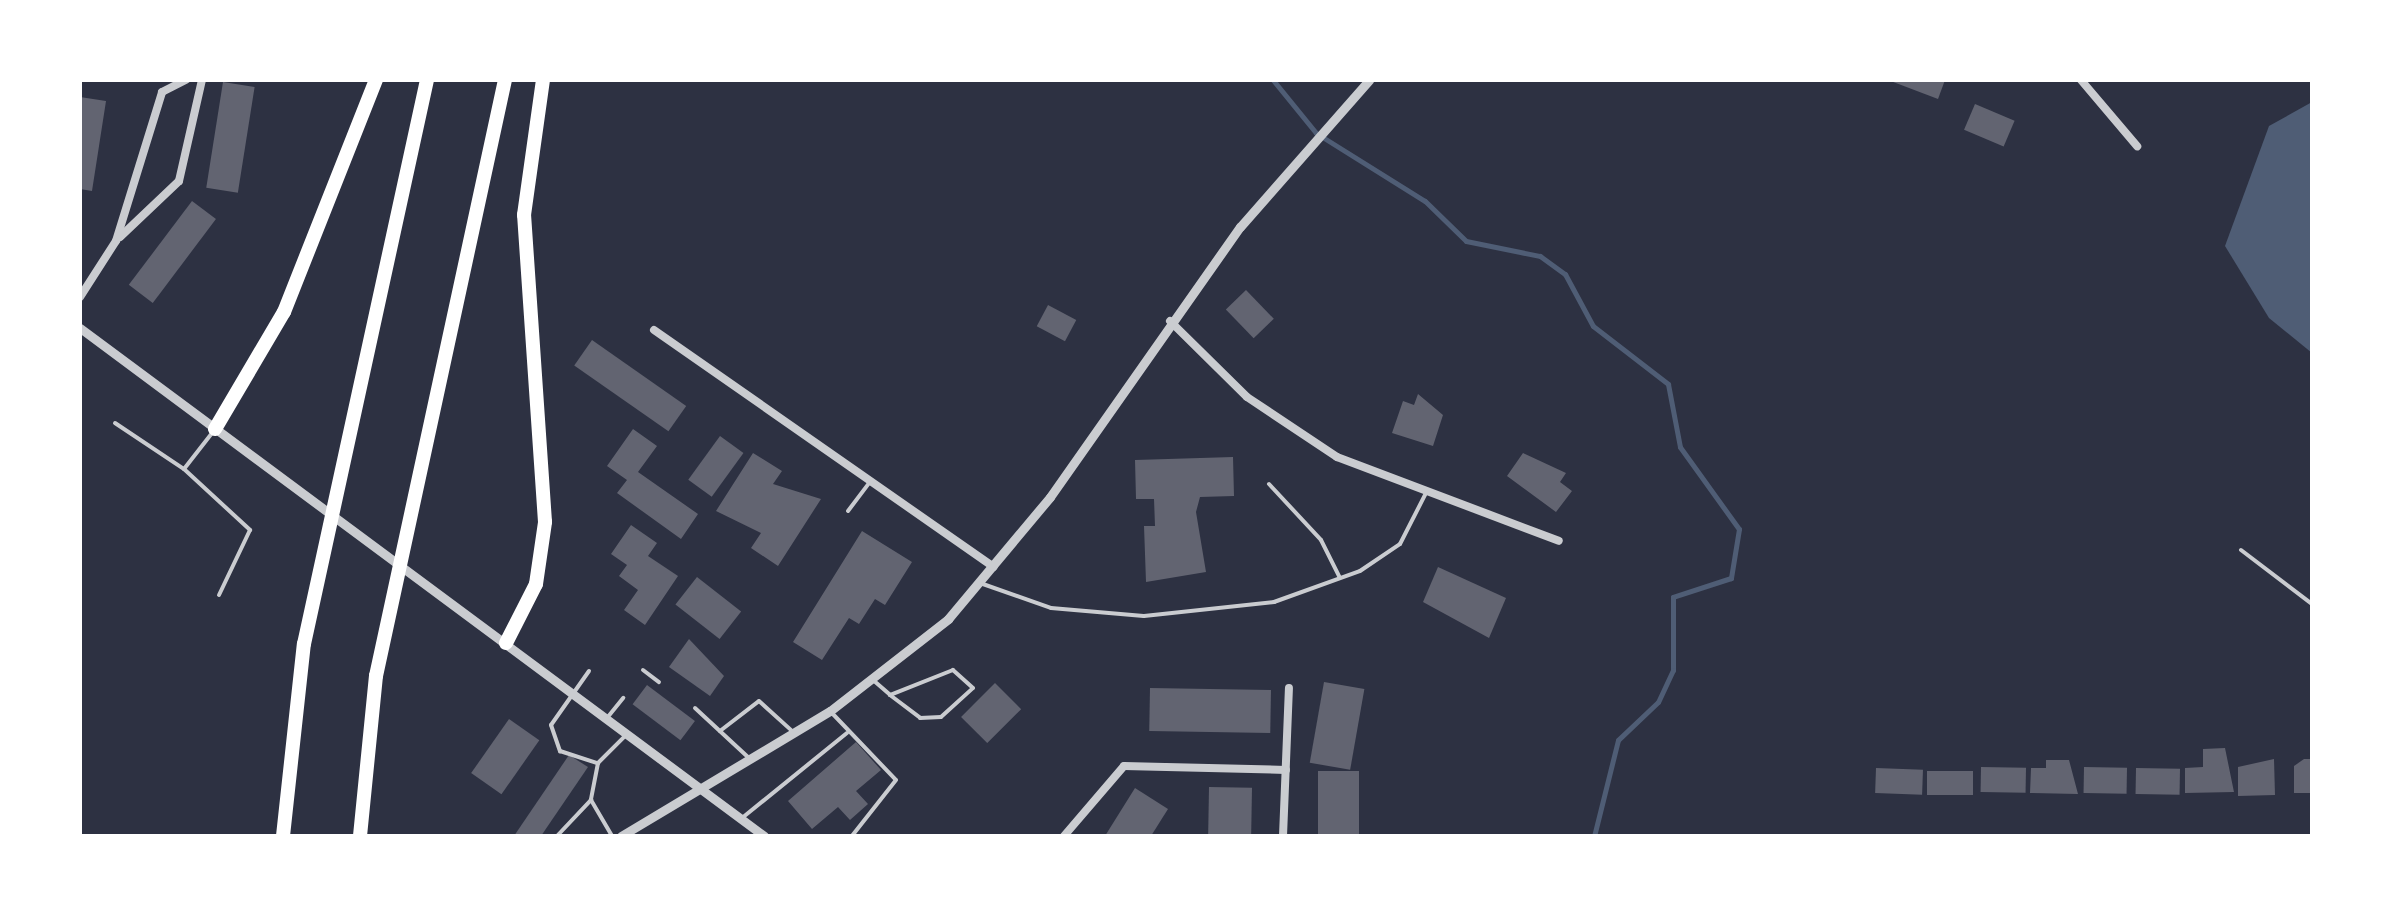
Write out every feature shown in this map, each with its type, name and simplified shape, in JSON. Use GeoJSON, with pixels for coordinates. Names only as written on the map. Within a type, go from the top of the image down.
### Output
{"type":"FeatureCollection","features":[{"type":"Feature","properties":{"kind":"highway"},"geometry":{"type":"LineString","coordinates":[[215,429],[232,413],[329,214],[376,80]]}},
{"type":"Feature","properties":{"kind":"highway"},"geometry":{"type":"LineString","coordinates":[[283,836],[304,644],[427,80]]}},
{"type":"Feature","properties":{"kind":"highway"},"geometry":{"type":"LineString","coordinates":[[360,836],[376,676],[505,80]]}},
{"type":"Feature","properties":{"kind":"highway"},"geometry":{"type":"LineString","coordinates":[[506,643],[536,584],[545,522],[524,215],[543,80]]}},
{"type":"Feature","properties":{"kind":"street"},"geometry":{"type":"LineString","coordinates":[[80,298],[116,240],[162,92],[186,80]]}},
{"type":"Feature","properties":{"kind":"street"},"geometry":{"type":"LineString","coordinates":[[116,240],[180,182],[202,80]]}},
{"type":"Feature","properties":{"kind":"street"},"geometry":{"type":"LineString","coordinates":[[620,836],[830,712],[873,680],[980,583],[1170,321],[1369,80]]}},
{"type":"Feature","properties":{"kind":"street"},"geometry":{"type":"LineString","coordinates":[[2081,80],[2137,146]]}},
{"type":"Feature","properties":{"kind":"street"},"geometry":{"type":"LineString","coordinates":[[1170,321],[1247,397],[1337,456],[1559,541]]}},
{"type":"Feature","properties":{"kind":"street"},"geometry":{"type":"LineString","coordinates":[[80,328],[764,836]]}},
{"type":"Feature","properties":{"kind":"street"},"geometry":{"type":"LineString","coordinates":[[654,330],[994,567]]}},
{"type":"Feature","properties":{"kind":"street"},"geometry":{"type":"LineString","coordinates":[[1283,836],[1289,688]]}},
{"type":"Feature","properties":{"kind":"street"},"geometry":{"type":"LineString","coordinates":[[1064,836],[1124,766],[1286,770]]}},
{"type":"Feature","properties":{"kind":"lane"},"geometry":{"type":"LineString","coordinates":[[116,423],[184,469],[250,530],[219,596]]}},
{"type":"Feature","properties":{"kind":"lane"},"geometry":{"type":"LineString","coordinates":[[184,469],[215,429]]}},
{"type":"Feature","properties":{"kind":"lane"},"geometry":{"type":"LineString","coordinates":[[848,511],[871,480]]}},
{"type":"Feature","properties":{"kind":"lane"},"geometry":{"type":"LineString","coordinates":[[1270,484],[1321,540],[1340,578]]}},
{"type":"Feature","properties":{"kind":"lane"},"geometry":{"type":"LineString","coordinates":[[980,583],[1051,608],[1144,616],[1274,602],[1340,578],[1400,544],[1428,491]]}},
{"type":"Feature","properties":{"kind":"lane"},"geometry":{"type":"LineString","coordinates":[[2241,550],[2312,604]]}},
{"type":"Feature","properties":{"kind":"lane"},"geometry":{"type":"LineString","coordinates":[[643,670],[659,682]]}},
{"type":"Feature","properties":{"kind":"lane"},"geometry":{"type":"LineString","coordinates":[[873,680],[890,696],[920,718],[941,717],[973,688],[953,670],[890,696]]}},
{"type":"Feature","properties":{"kind":"lane"},"geometry":{"type":"LineString","coordinates":[[589,672],[550,725],[560,750],[598,763]]}},
{"type":"Feature","properties":{"kind":"lane"},"geometry":{"type":"LineString","coordinates":[[607,718],[623,698]]}},
{"type":"Feature","properties":{"kind":"lane"},"geometry":{"type":"LineString","coordinates":[[720,731],[759,701],[794,733]]}},
{"type":"Feature","properties":{"kind":"lane"},"geometry":{"type":"LineString","coordinates":[[695,708],[751,759]]}},
{"type":"Feature","properties":{"kind":"lane"},"geometry":{"type":"LineString","coordinates":[[830,712],[847,732],[861,734],[896,780],[852,836]]}},
{"type":"Feature","properties":{"kind":"lane"},"geometry":{"type":"LineString","coordinates":[[742,819],[847,732]]}},
{"type":"Feature","properties":{"kind":"lane"},"geometry":{"type":"LineString","coordinates":[[557,836],[591,800],[598,763],[628,734]]}},
{"type":"Feature","properties":{"kind":"lane"},"geometry":{"type":"LineString","coordinates":[[591,800],[612,836]]}},
{"type":"Feature","properties":{"kind":"water"},"geometry":{"type":"Polygon","coordinates":[[[2312,102],[2312,353],[2269,318],[2225,246],[2269,126],[2312,102]]]}},
{"type":"Feature","properties":{"kind":"building"},"geometry":{"type":"Polygon","coordinates":[[[1888,80],[1945,80],[1938,99],[1888,80]]]}},
{"type":"Feature","properties":{"kind":"building"},"geometry":{"type":"Polygon","coordinates":[[[223,82],[255,87],[238,193],[206,188],[223,82]]]}},
{"type":"Feature","properties":{"kind":"building"},"geometry":{"type":"Polygon","coordinates":[[[80,97],[106,101],[92,191],[80,189],[80,97]]]}},
{"type":"Feature","properties":{"kind":"building"},"geometry":{"type":"Polygon","coordinates":[[[1975,104],[2015,121],[2004,147],[1964,130],[1975,104]]]}},
{"type":"Feature","properties":{"kind":"building"},"geometry":{"type":"Polygon","coordinates":[[[192,201],[216,219],[153,303],[129,285],[192,201]]]}},
{"type":"Feature","properties":{"kind":"building"},"geometry":{"type":"Polygon","coordinates":[[[1246,290],[1274,319],[1254,338],[1226,309],[1246,290]]]}},
{"type":"Feature","properties":{"kind":"building"},"geometry":{"type":"Polygon","coordinates":[[[1048,305],[1076,320],[1065,341],[1037,326],[1048,305]]]}},
{"type":"Feature","properties":{"kind":"building"},"geometry":{"type":"Polygon","coordinates":[[[592,340],[686,406],[668,431],[574,365],[592,340]]]}},
{"type":"Feature","properties":{"kind":"building"},"geometry":{"type":"Polygon","coordinates":[[[1418,394],[1443,415],[1433,446],[1392,433],[1403,401],[1414,405],[1418,394]]]}},
{"type":"Feature","properties":{"kind":"building"},"geometry":{"type":"Polygon","coordinates":[[[633,429],[657,446],[638,472],[698,514],[681,539],[617,493],[627,480],[607,466],[633,429]]]}},
{"type":"Feature","properties":{"kind":"building"},"geometry":{"type":"Polygon","coordinates":[[[720,436],[743,453],[712,497],[688,480],[720,436]]]}},
{"type":"Feature","properties":{"kind":"building"},"geometry":{"type":"Polygon","coordinates":[[[753,453],[782,471],[773,484],[821,499],[778,566],[751,548],[761,533],[716,511],[753,453]]]}},
{"type":"Feature","properties":{"kind":"building"},"geometry":{"type":"Polygon","coordinates":[[[1523,453],[1566,473],[1560,482],[1572,491],[1556,512],[1507,476],[1523,453]]]}},
{"type":"Feature","properties":{"kind":"building"},"geometry":{"type":"Polygon","coordinates":[[[1233,457],[1234,496],[1200,497],[1196,512],[1206,572],[1146,582],[1144,526],[1155,526],[1154,499],[1136,499],[1135,460],[1233,457]]]}},
{"type":"Feature","properties":{"kind":"building"},"geometry":{"type":"Polygon","coordinates":[[[631,525],[657,543],[648,556],[678,576],[645,625],[624,610],[638,590],[619,576],[627,565],[611,554],[631,525]]]}},
{"type":"Feature","properties":{"kind":"building"},"geometry":{"type":"Polygon","coordinates":[[[862,531],[912,562],[885,605],[875,599],[859,624],[849,618],[822,660],[793,642],[862,531]]]}},
{"type":"Feature","properties":{"kind":"building"},"geometry":{"type":"Polygon","coordinates":[[[1438,567],[1506,598],[1489,638],[1423,602],[1438,567]]]}},
{"type":"Feature","properties":{"kind":"building"},"geometry":{"type":"Polygon","coordinates":[[[697,577],[741,611],[720,639],[675,605],[697,577]]]}},
{"type":"Feature","properties":{"kind":"building"},"geometry":{"type":"Polygon","coordinates":[[[689,639],[724,676],[710,696],[669,667],[689,639]]]}},
{"type":"Feature","properties":{"kind":"building"},"geometry":{"type":"Polygon","coordinates":[[[1324,682],[1364,689],[1350,770],[1310,763],[1324,682]]]}},
{"type":"Feature","properties":{"kind":"building"},"geometry":{"type":"Polygon","coordinates":[[[995,683],[1021,709],[987,743],[961,717],[995,683]]]}},
{"type":"Feature","properties":{"kind":"building"},"geometry":{"type":"Polygon","coordinates":[[[647,685],[695,721],[680,740],[633,704],[647,685]]]}},
{"type":"Feature","properties":{"kind":"building"},"geometry":{"type":"Polygon","coordinates":[[[1150,688],[1271,690],[1270,733],[1149,731],[1150,688]]]}},
{"type":"Feature","properties":{"kind":"building"},"geometry":{"type":"Polygon","coordinates":[[[509,719],[539,740],[501,794],[471,773],[509,719]]]}},
{"type":"Feature","properties":{"kind":"building"},"geometry":{"type":"Polygon","coordinates":[[[856,742],[881,770],[856,791],[868,804],[850,820],[838,807],[812,829],[788,801],[856,742]]]}},
{"type":"Feature","properties":{"kind":"building"},"geometry":{"type":"Polygon","coordinates":[[[2225,748],[2234,792],[2185,793],[2185,768],[2203,767],[2203,749],[2225,748]]]}},
{"type":"Feature","properties":{"kind":"building"},"geometry":{"type":"Polygon","coordinates":[[[569,755],[588,767],[541,836],[514,836],[569,755]]]}},
{"type":"Feature","properties":{"kind":"building"},"geometry":{"type":"Polygon","coordinates":[[[2274,759],[2275,795],[2238,796],[2238,767],[2274,759]]]}},
{"type":"Feature","properties":{"kind":"building"},"geometry":{"type":"Polygon","coordinates":[[[2312,759],[2312,793],[2294,793],[2294,766],[2312,759]]]}},
{"type":"Feature","properties":{"kind":"building"},"geometry":{"type":"Polygon","coordinates":[[[2046,760],[2069,760],[2078,794],[2030,793],[2031,768],[2046,768],[2046,760]]]}},
{"type":"Feature","properties":{"kind":"building"},"geometry":{"type":"Polygon","coordinates":[[[1981,767],[2026,768],[2026,793],[1981,792],[1981,767]]]}},
{"type":"Feature","properties":{"kind":"building"},"geometry":{"type":"Polygon","coordinates":[[[2084,767],[2127,768],[2127,794],[2084,793],[2084,767]]]}},
{"type":"Feature","properties":{"kind":"building"},"geometry":{"type":"Polygon","coordinates":[[[1876,768],[1923,770],[1922,795],[1875,793],[1876,768]]]}},
{"type":"Feature","properties":{"kind":"building"},"geometry":{"type":"Polygon","coordinates":[[[2136,768],[2180,769],[2180,795],[2136,794],[2136,768]]]}},
{"type":"Feature","properties":{"kind":"building"},"geometry":{"type":"Polygon","coordinates":[[[1318,771],[1359,771],[1359,836],[1318,836],[1318,771]]]}},
{"type":"Feature","properties":{"kind":"building"},"geometry":{"type":"Polygon","coordinates":[[[1927,771],[1973,771],[1973,795],[1927,795],[1927,771]]]}},
{"type":"Feature","properties":{"kind":"building"},"geometry":{"type":"Polygon","coordinates":[[[1209,787],[1252,788],[1251,836],[1208,836],[1209,787]]]}},
{"type":"Feature","properties":{"kind":"building"},"geometry":{"type":"Polygon","coordinates":[[[1135,788],[1168,809],[1151,836],[1105,836],[1135,788]]]}},
{"type":"Feature","properties":{"kind":"waterway"},"geometry":{"type":"LineString","coordinates":[[1273,80],[1316,133],[1425,201],[1466,241],[1540,256],[1565,274],[1593,326],[1668,384],[1680,447],[1739,529],[1731,578],[1673,597],[1673,670],[1658,702],[1618,740],[1594,836]]}}]}
